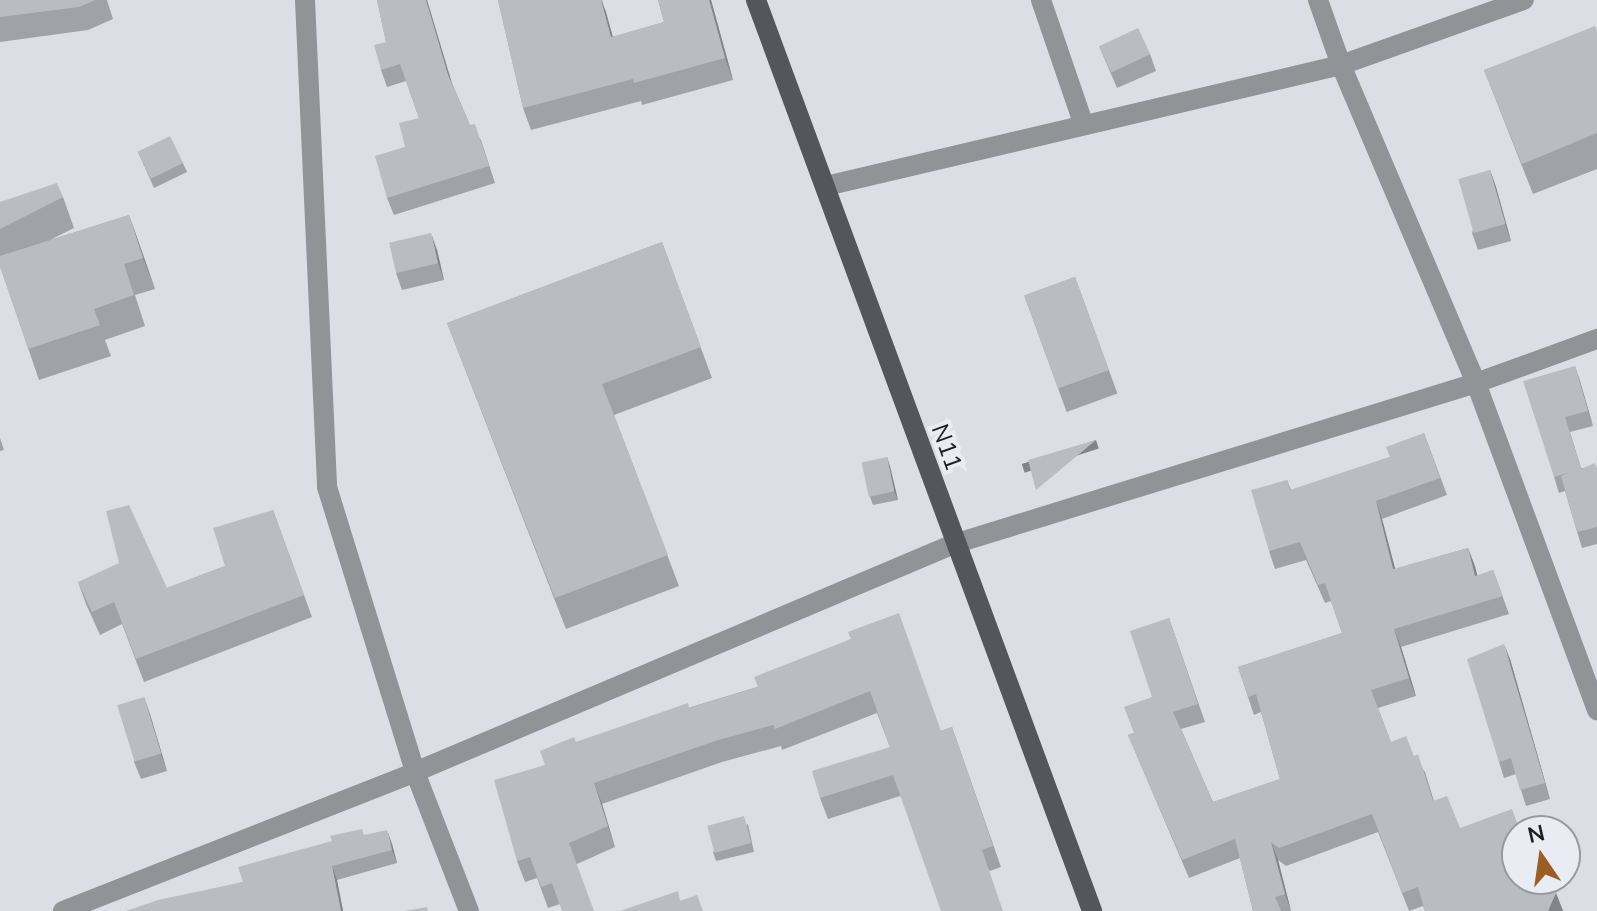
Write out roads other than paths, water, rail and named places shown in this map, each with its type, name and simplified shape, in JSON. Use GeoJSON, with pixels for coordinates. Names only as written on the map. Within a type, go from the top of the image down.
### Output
{"type":"FeatureCollection","features":[{"type":"Feature","properties":{"kind":"main road","name":"N11"},"geometry":{"type":"LineString","coordinates":[[756,0],[954,544],[1092,911]]}},
{"type":"Feature","properties":{"kind":"street"},"geometry":{"type":"LineString","coordinates":[[305,0],[327,487],[415,772],[469,911]]}},
{"type":"Feature","properties":{"kind":"street"},"geometry":{"type":"LineString","coordinates":[[1041,0],[1083,123]]}},
{"type":"Feature","properties":{"kind":"street"},"geometry":{"type":"LineString","coordinates":[[1318,0],[1341,65],[1476,383],[1597,710]]}},
{"type":"Feature","properties":{"kind":"street"},"geometry":{"type":"LineString","coordinates":[[826,186],[1083,123],[1341,65],[1524,0]]}},
{"type":"Feature","properties":{"kind":"street"},"geometry":{"type":"LineString","coordinates":[[63,911],[415,772],[954,544],[1476,383],[1597,339]]}}]}
